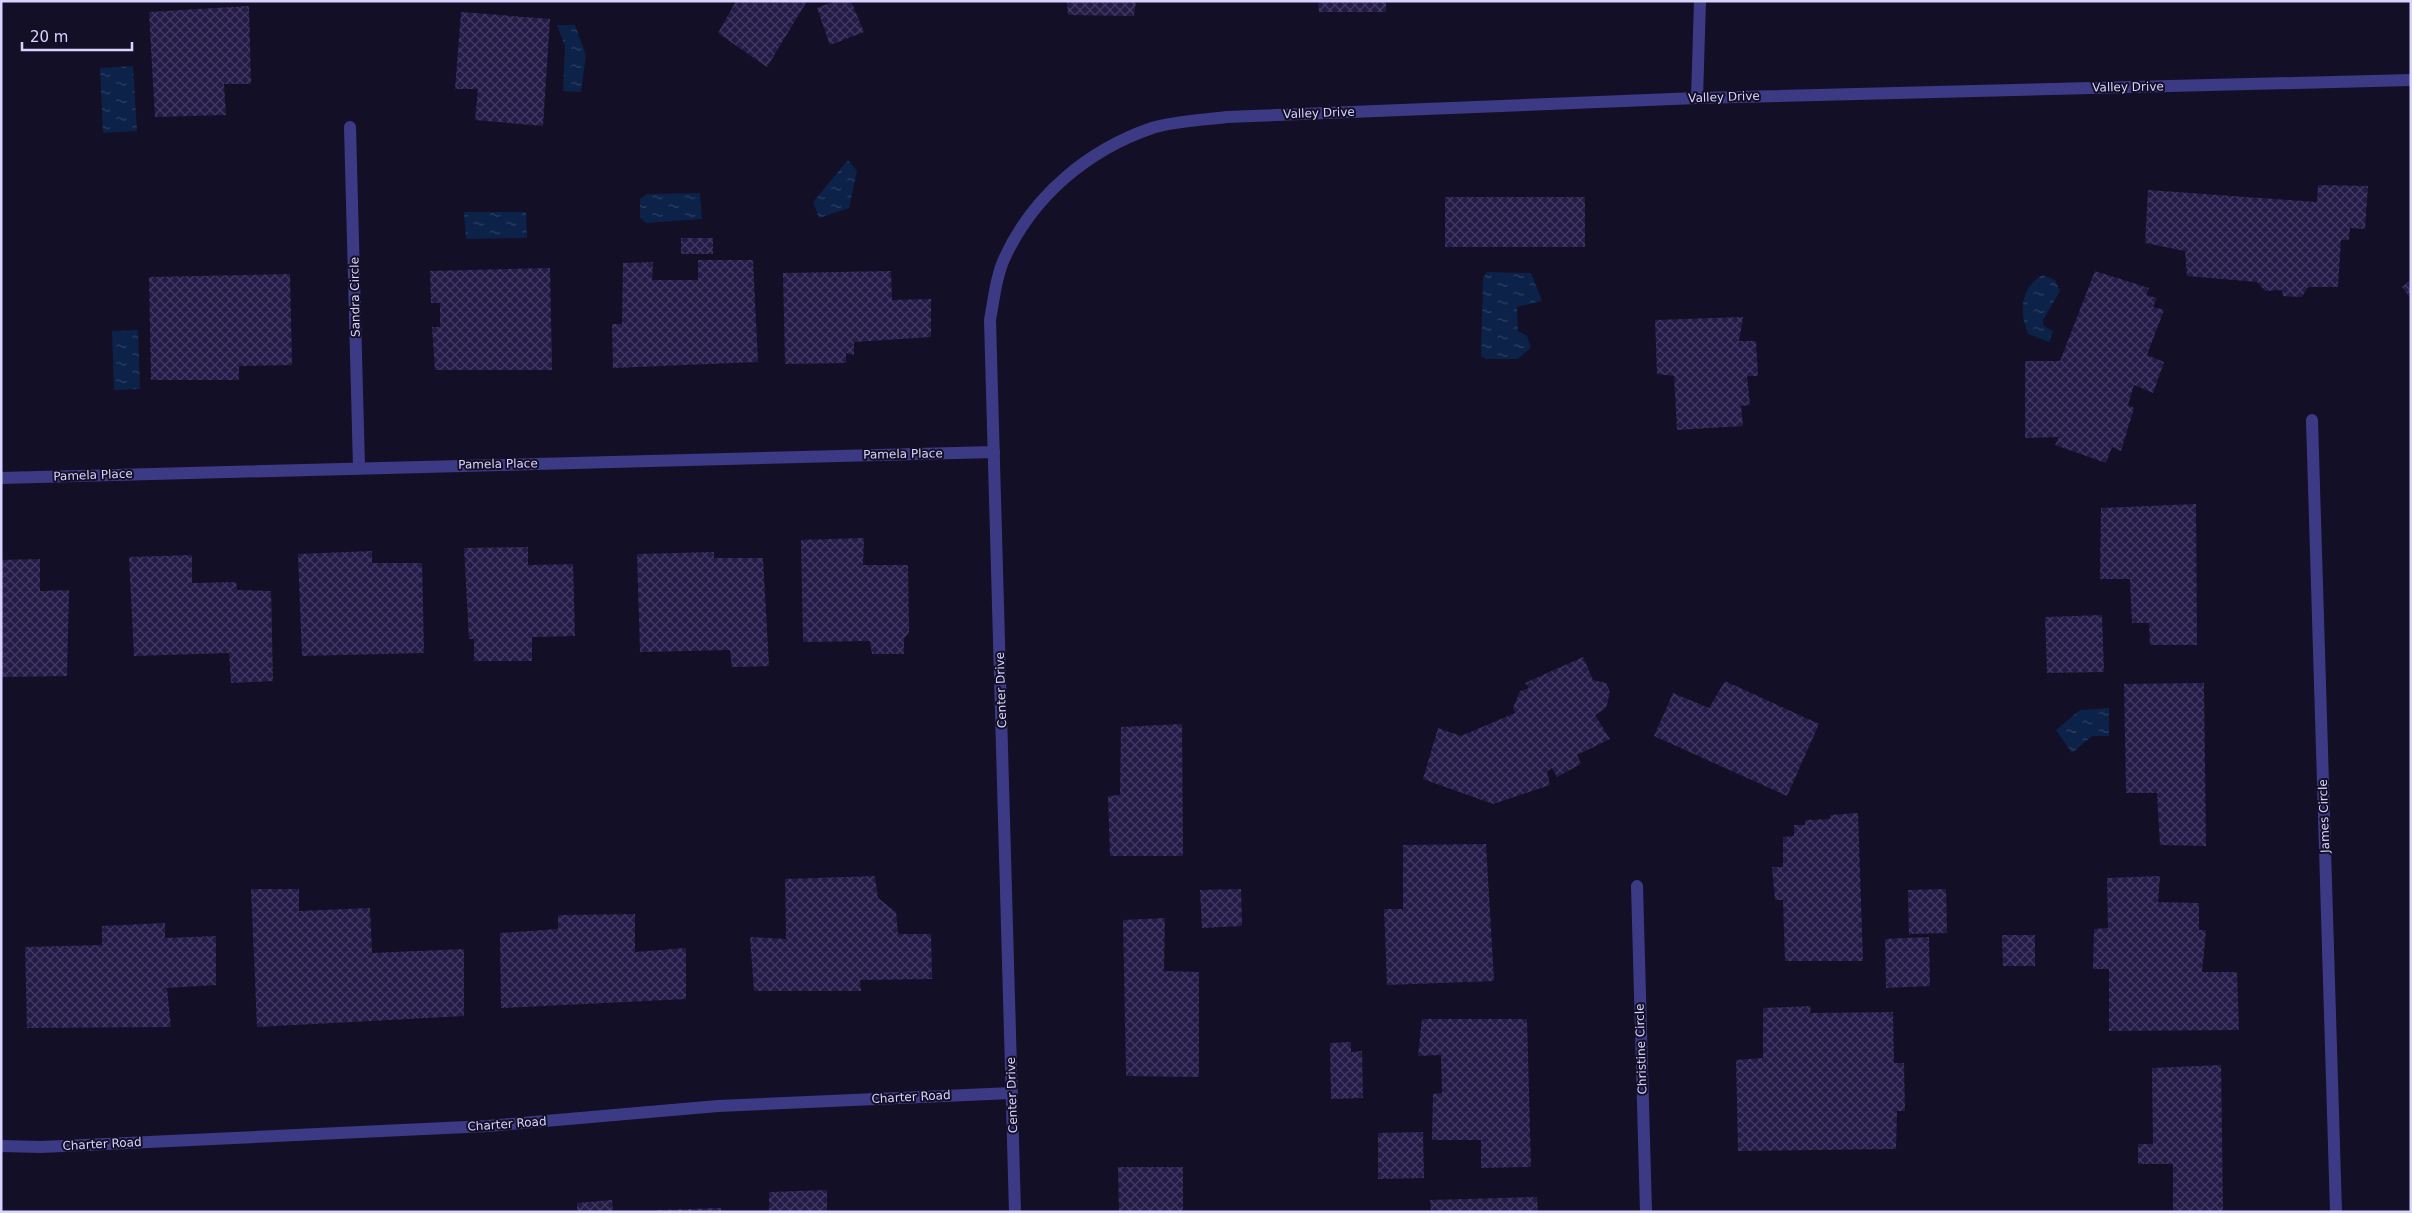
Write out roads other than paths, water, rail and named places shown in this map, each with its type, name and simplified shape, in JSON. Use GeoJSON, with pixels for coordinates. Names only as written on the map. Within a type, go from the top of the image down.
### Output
{"type":"FeatureCollection","features":[{"type":"Feature","properties":{"kind":"street"},"geometry":{"type":"LineString","coordinates":[[1698,98],[1700,1]]}},
{"type":"Feature","properties":{"kind":"street","name":"Valley Drive"},"geometry":{"type":"LineString","coordinates":[[1054,186],[1087,159],[1118,142],[1154,128],[1227,117],[1698,98],[2411,80]]}},
{"type":"Feature","properties":{"kind":"street","name":"Sandra Circle"},"geometry":{"type":"LineString","coordinates":[[350,127],[359,468]]}},
{"type":"Feature","properties":{"kind":"street","name":"Center Drive"},"geometry":{"type":"LineString","coordinates":[[1015,1212],[990,320],[996,287],[1005,258],[1034,209],[1054,186]]}},
{"type":"Feature","properties":{"kind":"street","name":"James Circle"},"geometry":{"type":"LineString","coordinates":[[2312,420],[2336,1212]]}},
{"type":"Feature","properties":{"kind":"street","name":"Pamela Place"},"geometry":{"type":"LineString","coordinates":[[1,478],[994,452]]}},
{"type":"Feature","properties":{"kind":"street","name":"Christine Circle"},"geometry":{"type":"LineString","coordinates":[[1637,886],[1646,1212]]}},
{"type":"Feature","properties":{"kind":"street","name":"Charter Road"},"geometry":{"type":"LineString","coordinates":[[1,1146],[41,1147],[488,1126],[718,1106],[1012,1093]]}},
{"type":"Feature","properties":{"kind":"water"},"geometry":{"type":"Polygon","coordinates":[[[557,25],[575,25],[586,55],[581,92],[563,91],[565,46],[557,25]]]}},
{"type":"Feature","properties":{"kind":"water"},"geometry":{"type":"Polygon","coordinates":[[[133,66],[137,131],[103,133],[100,68],[133,66]]]}},
{"type":"Feature","properties":{"kind":"water"},"geometry":{"type":"Polygon","coordinates":[[[848,160],[857,171],[849,208],[819,218],[813,202],[848,160]]]}},
{"type":"Feature","properties":{"kind":"water"},"geometry":{"type":"Polygon","coordinates":[[[700,193],[702,219],[646,223],[640,218],[640,199],[647,194],[700,193]]]}},
{"type":"Feature","properties":{"kind":"water"},"geometry":{"type":"Polygon","coordinates":[[[464,212],[526,212],[527,238],[466,239],[464,212]]]}},
{"type":"Feature","properties":{"kind":"water"},"geometry":{"type":"Polygon","coordinates":[[[1487,272],[1531,273],[1542,301],[1517,307],[1518,331],[1527,336],[1531,348],[1517,359],[1486,359],[1481,356],[1483,278],[1487,272]]]}},
{"type":"Feature","properties":{"kind":"water"},"geometry":{"type":"Polygon","coordinates":[[[2043,275],[2055,280],[2060,291],[2043,320],[2044,326],[2053,331],[2049,342],[2028,334],[2023,317],[2026,293],[2035,280],[2043,275]]]}},
{"type":"Feature","properties":{"kind":"water"},"geometry":{"type":"Polygon","coordinates":[[[138,330],[140,389],[114,390],[112,331],[138,330]]]}},
{"type":"Feature","properties":{"kind":"water"},"geometry":{"type":"Polygon","coordinates":[[[2109,708],[2109,736],[2092,736],[2072,753],[2056,730],[2080,710],[2109,708]]]}}]}
